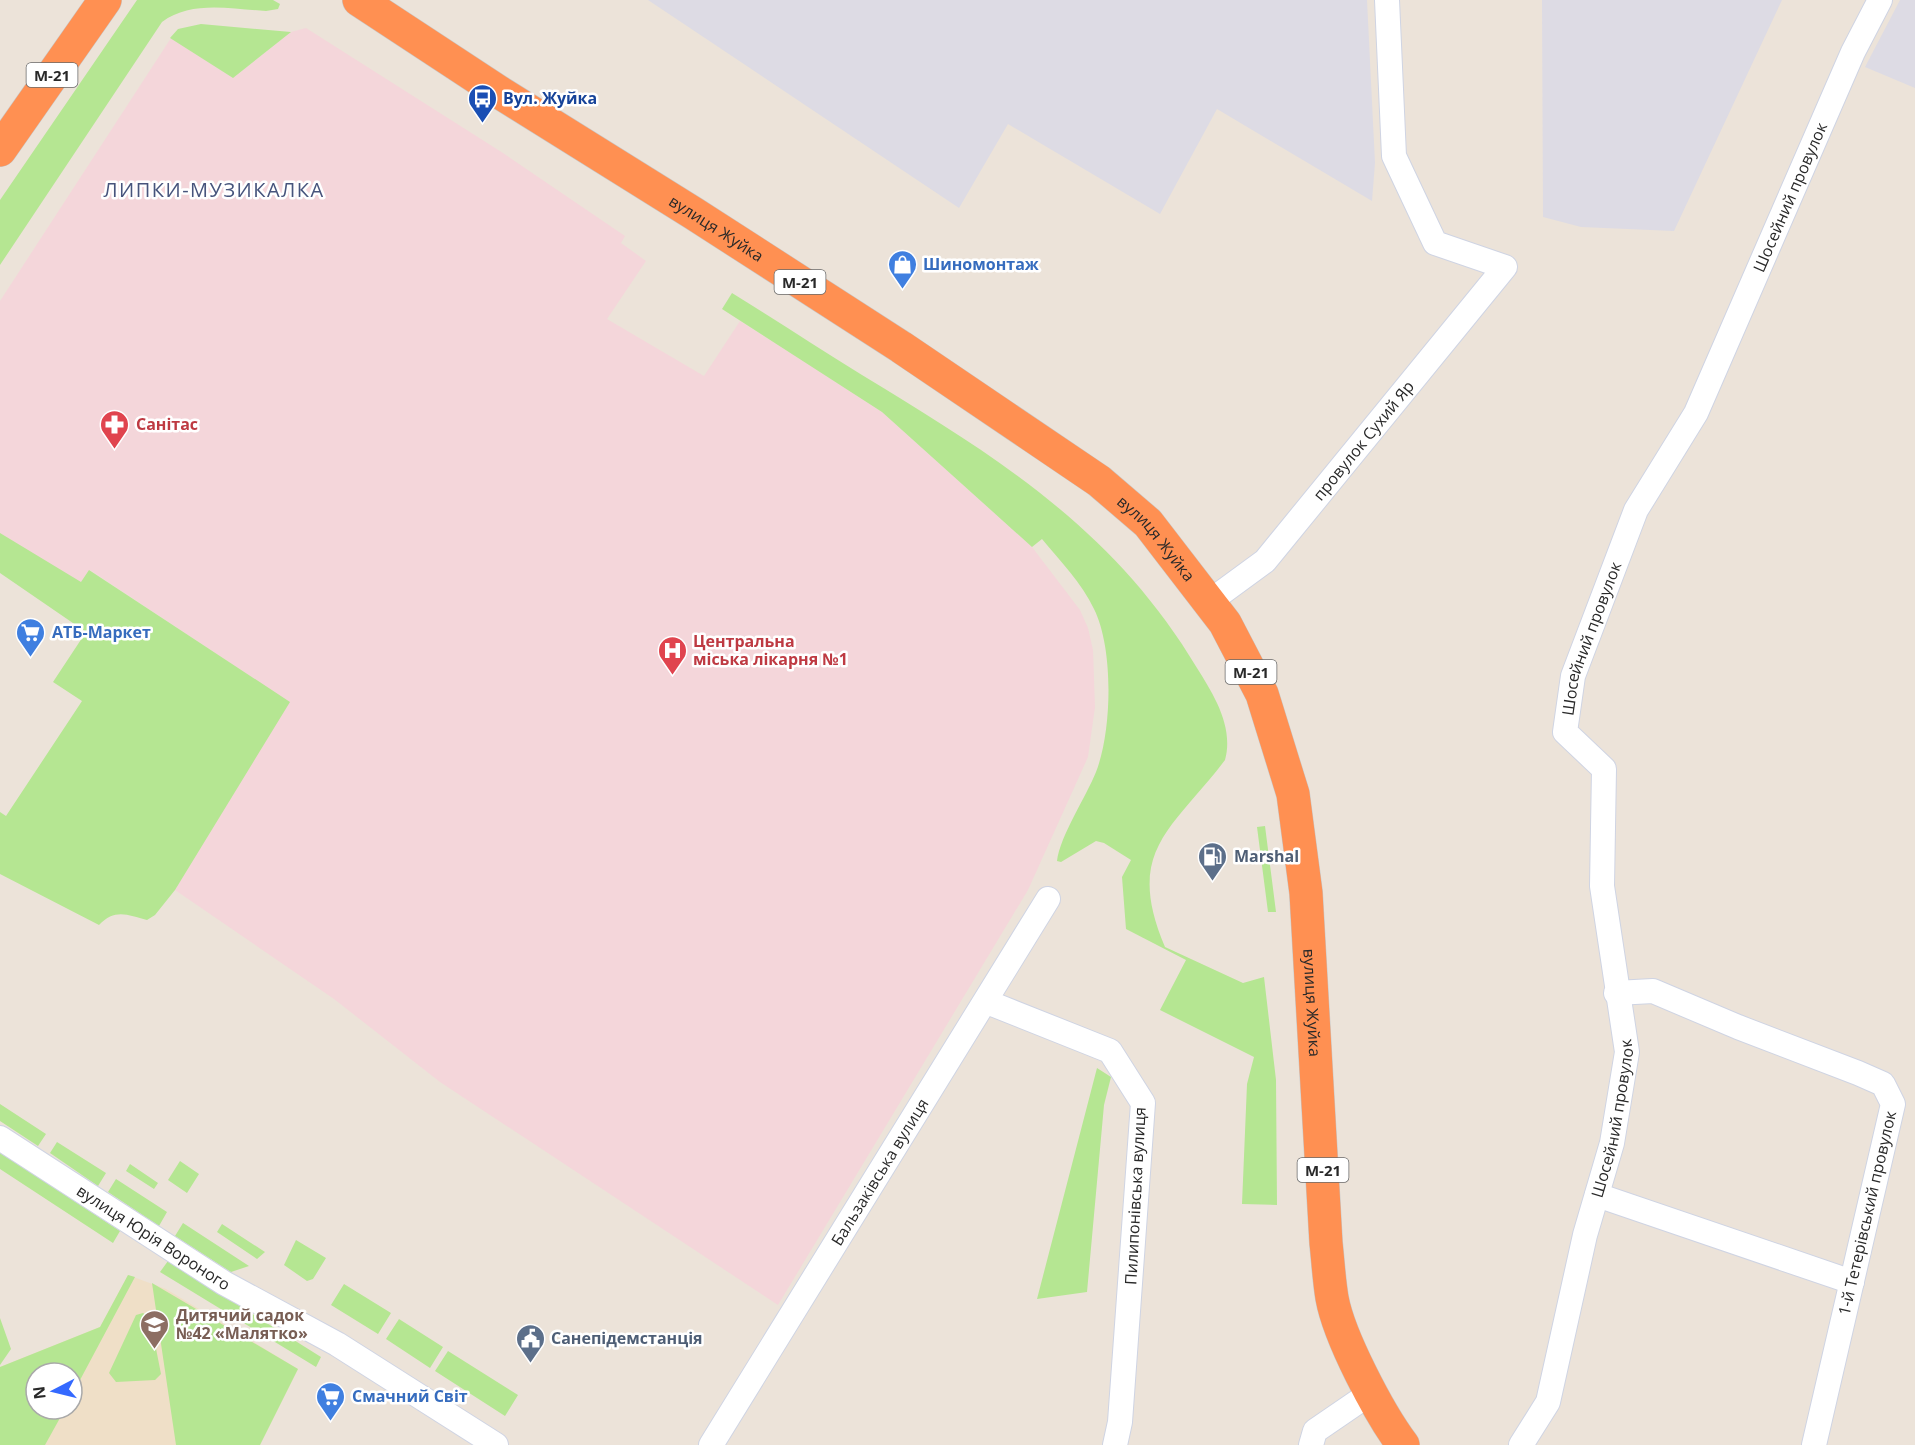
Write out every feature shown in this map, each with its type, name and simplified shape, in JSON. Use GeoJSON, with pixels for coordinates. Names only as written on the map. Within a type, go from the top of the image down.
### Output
{"type":"FeatureCollection","features":[{"type":"Feature","properties":{"kind":"highway","name":"М-21"},"geometry":{"type":"LineString","coordinates":[[0,120],[82,0]]}},
{"type":"Feature","properties":{"kind":"highway","name":"М-21"},"geometry":{"type":"LineString","coordinates":[[0,150],[105,0]]}},
{"type":"Feature","properties":{"kind":"highway","name":"вулиця Жуйка"},"geometry":{"type":"LineString","coordinates":[[359,0],[891,340],[1099,482],[1148,523],[1225,623],[1262,693],[1293,794],[1306,893],[1326,1243],[1332,1300],[1355,1359],[1390,1428],[1403,1445]]}},
{"type":"Feature","properties":{"kind":"street","name":"провулок Сухий Яр"},"geometry":{"type":"LineString","coordinates":[[1209,603],[1265,561],[1505,267],[1435,243],[1394,156],[1387,0]]}},
{"type":"Feature","properties":{"kind":"street","name":"Шосейний провулок"},"geometry":{"type":"LineString","coordinates":[[1521,1445],[1548,1402],[1585,1234],[1612,1143],[1627,1052],[1616,993],[1602,886],[1604,769],[1564,732],[1573,676],[1636,510],[1696,413],[1853,52],[1880,0]]}},
{"type":"Feature","properties":{"kind":"street","name":"Бальзаківська вулиця"},"geometry":{"type":"LineString","coordinates":[[711,1445],[987,1002],[1048,899]]}},
{"type":"Feature","properties":{"kind":"street","name":"1-й Тетерівський провулок"},"geometry":{"type":"LineString","coordinates":[[1616,993],[1653,992],[1883,1084],[1893,1104],[1814,1445]]}},
{"type":"Feature","properties":{"kind":"street","name":"Пилипонівська вулиця"},"geometry":{"type":"LineString","coordinates":[[987,1002],[1110,1051],[1143,1102],[1119,1422],[1115,1445]]}},
{"type":"Feature","properties":{"kind":"street","name":"вулиця Юрія Вороного"},"geometry":{"type":"LineString","coordinates":[[0,1138],[224,1283],[337,1344],[496,1445]]}},
{"type":"Feature","properties":{"kind":"street"},"geometry":{"type":"LineString","coordinates":[[1597,1195],[1852,1282]]}},
{"type":"Feature","properties":{"kind":"street"},"geometry":{"type":"LineString","coordinates":[[1311,1445],[1315,1431],[1372,1392]]}},
{"type":"Feature","properties":{"kind":"shaded area"},"geometry":{"type":"Polygon","coordinates":[[[648,0],[1367,0],[1375,163],[1372,201],[1217,109],[1160,214],[1008,124],[959,208],[648,0]]]}},
{"type":"Feature","properties":{"kind":"shaded area"},"geometry":{"type":"Polygon","coordinates":[[[1542,0],[1782,0],[1674,231],[1581,227],[1543,217],[1542,0]]]}},
{"type":"Feature","properties":{"kind":"shaded area"},"geometry":{"type":"Polygon","coordinates":[[[1900,0],[1915,0],[1915,88],[1865,67],[1900,0]]]}},
{"type":"Feature","properties":{"kind":"shaded area","name":"Центральна міська лікарня №1"},"geometry":{"type":"Polygon","coordinates":[[[306,28],[503,153],[625,236],[621,243],[646,261],[607,319],[704,376],[740,321],[811,366],[882,412],[1032,547],[1080,610],[1088,628],[1093,650],[1095,707],[1088,757],[1028,890],[778,1305],[440,1082],[334,999],[175,890],[289,702],[90,570],[82,583],[0,535],[0,301],[171,38],[233,78],[291,32],[306,28]]]}},
{"type":"Feature","properties":{"kind":"shaded area","name":"Дитячий садок №42 «Малятко»"},"geometry":{"type":"Polygon","coordinates":[[[128,1275],[166,1289],[298,1369],[260,1445],[0,1445],[0,1367],[100,1327],[128,1275]]]}},
{"type":"Feature","properties":{"kind":"green space"},"geometry":{"type":"Polygon","coordinates":[[[137,0],[273,0],[280,4],[278,9],[266,11],[198,8],[173,15],[162,22],[0,265],[0,200],[137,0]]]}},
{"type":"Feature","properties":{"kind":"green space"},"geometry":{"type":"Polygon","coordinates":[[[201,24],[291,32],[233,78],[170,38],[178,29],[201,24]]]}},
{"type":"Feature","properties":{"kind":"green space"},"geometry":{"type":"Polygon","coordinates":[[[732,293],[960,436],[1049,500],[1129,575],[1164,619],[1203,678],[1216,700],[1225,724],[1227,748],[1225,760],[1172,824],[1160,843],[1152,864],[1150,887],[1154,914],[1165,947],[1243,983],[1264,977],[1276,1080],[1277,1205],[1242,1204],[1247,1084],[1254,1057],[1160,1010],[1186,960],[1126,929],[1122,877],[1131,860],[1104,843],[1096,841],[1061,862],[1057,861],[1068,828],[1096,772],[1108,713],[1108,667],[1105,646],[1089,599],[1042,539],[1032,547],[882,412],[722,309],[732,293]]]}},
{"type":"Feature","properties":{"kind":"green space"},"geometry":{"type":"Polygon","coordinates":[[[0,533],[81,582],[89,570],[290,702],[175,890],[155,915],[147,920],[122,914],[111,916],[99,925],[0,874],[0,812],[6,816],[82,701],[53,682],[86,632],[0,573],[0,533]]]}},
{"type":"Feature","properties":{"kind":"green space"},"geometry":{"type":"Polygon","coordinates":[[[1265,826],[1276,912],[1268,912],[1257,827],[1265,826]]]}},
{"type":"Feature","properties":{"kind":"green space"},"geometry":{"type":"Polygon","coordinates":[[[1097,1068],[1111,1077],[1104,1105],[1087,1292],[1037,1299],[1097,1068]]]}},
{"type":"Feature","properties":{"kind":"green space"},"geometry":{"type":"Polygon","coordinates":[[[0,1104],[46,1134],[38,1146],[0,1121],[0,1104]]]}},
{"type":"Feature","properties":{"kind":"green space"},"geometry":{"type":"Polygon","coordinates":[[[57,1142],[106,1173],[98,1186],[50,1153],[57,1142]]]}},
{"type":"Feature","properties":{"kind":"green space"},"geometry":{"type":"Polygon","coordinates":[[[0,1152],[120,1231],[113,1243],[0,1169],[0,1152]]]}},
{"type":"Feature","properties":{"kind":"green space"},"geometry":{"type":"Polygon","coordinates":[[[180,1161],[199,1174],[187,1193],[168,1180],[180,1161]]]}},
{"type":"Feature","properties":{"kind":"green space"},"geometry":{"type":"Polygon","coordinates":[[[130,1164],[158,1183],[154,1189],[126,1171],[130,1164]]]}},
{"type":"Feature","properties":{"kind":"green space"},"geometry":{"type":"Polygon","coordinates":[[[116,1179],[167,1212],[159,1226],[108,1192],[116,1179]]]}},
{"type":"Feature","properties":{"kind":"green space"},"geometry":{"type":"Polygon","coordinates":[[[183,1223],[249,1266],[231,1272],[175,1236],[183,1223]]]}},
{"type":"Feature","properties":{"kind":"green space"},"geometry":{"type":"Polygon","coordinates":[[[222,1224],[265,1252],[257,1259],[217,1232],[222,1224]]]}},
{"type":"Feature","properties":{"kind":"green space"},"geometry":{"type":"Polygon","coordinates":[[[296,1240],[326,1258],[313,1279],[307,1281],[284,1265],[296,1240]]]}},
{"type":"Feature","properties":{"kind":"green space"},"geometry":{"type":"Polygon","coordinates":[[[168,1261],[321,1357],[316,1367],[160,1272],[168,1261]]]}},
{"type":"Feature","properties":{"kind":"green space"},"geometry":{"type":"Polygon","coordinates":[[[128,1275],[135,1277],[84,1373],[84,1361],[24,1361],[24,1421],[58,1421],[45,1445],[0,1445],[0,1367],[100,1327],[128,1275]]]}},
{"type":"Feature","properties":{"kind":"green space"},"geometry":{"type":"Polygon","coordinates":[[[152,1283],[298,1369],[260,1445],[176,1445],[152,1283]]]}},
{"type":"Feature","properties":{"kind":"green space"},"geometry":{"type":"Polygon","coordinates":[[[344,1284],[391,1313],[378,1334],[331,1305],[344,1284]]]}},
{"type":"Feature","properties":{"kind":"green space"},"geometry":{"type":"Polygon","coordinates":[[[143,1313],[150,1318],[161,1374],[155,1380],[116,1382],[109,1373],[136,1315],[143,1313]]]}},
{"type":"Feature","properties":{"kind":"green space"},"geometry":{"type":"Polygon","coordinates":[[[0,1318],[11,1349],[0,1365],[0,1318]]]}},
{"type":"Feature","properties":{"kind":"green space"},"geometry":{"type":"Polygon","coordinates":[[[399,1319],[443,1347],[430,1368],[386,1339],[399,1319]]]}},
{"type":"Feature","properties":{"kind":"green space"},"geometry":{"type":"Polygon","coordinates":[[[448,1351],[518,1395],[505,1416],[435,1371],[448,1351]]]}},
{"type":"Feature","properties":{"kind":"place","name":"Вул. Жуйка"},"geometry":{"type":"Point","coordinates":[482,124]}},
{"type":"Feature","properties":{"kind":"place","name":"Шиномонтаж"},"geometry":{"type":"Point","coordinates":[902,290]}},
{"type":"Feature","properties":{"kind":"place","name":"Санітас"},"geometry":{"type":"Point","coordinates":[115,450]}},
{"type":"Feature","properties":{"kind":"place","name":"АТБ-Маркет"},"geometry":{"type":"Point","coordinates":[31,658]}},
{"type":"Feature","properties":{"kind":"place","name":"Центральна міська лікарня №1"},"geometry":{"type":"Point","coordinates":[672,676]}},
{"type":"Feature","properties":{"kind":"place","name":"Marshal"},"geometry":{"type":"Point","coordinates":[1213,882]}},
{"type":"Feature","properties":{"kind":"place","name":"Дитячий садок №42 «Малятко»"},"geometry":{"type":"Point","coordinates":[155,1350]}},
{"type":"Feature","properties":{"kind":"place","name":"Санепідемстанція"},"geometry":{"type":"Point","coordinates":[530,1364]}},
{"type":"Feature","properties":{"kind":"place","name":"Смачний Світ"},"geometry":{"type":"Point","coordinates":[331,1422]}},
{"type":"Feature","properties":{"kind":"district","name":"ЛИПКИ-МУЗИКАЛКА"},"geometry":{"type":"Point","coordinates":[214,189]}}]}
